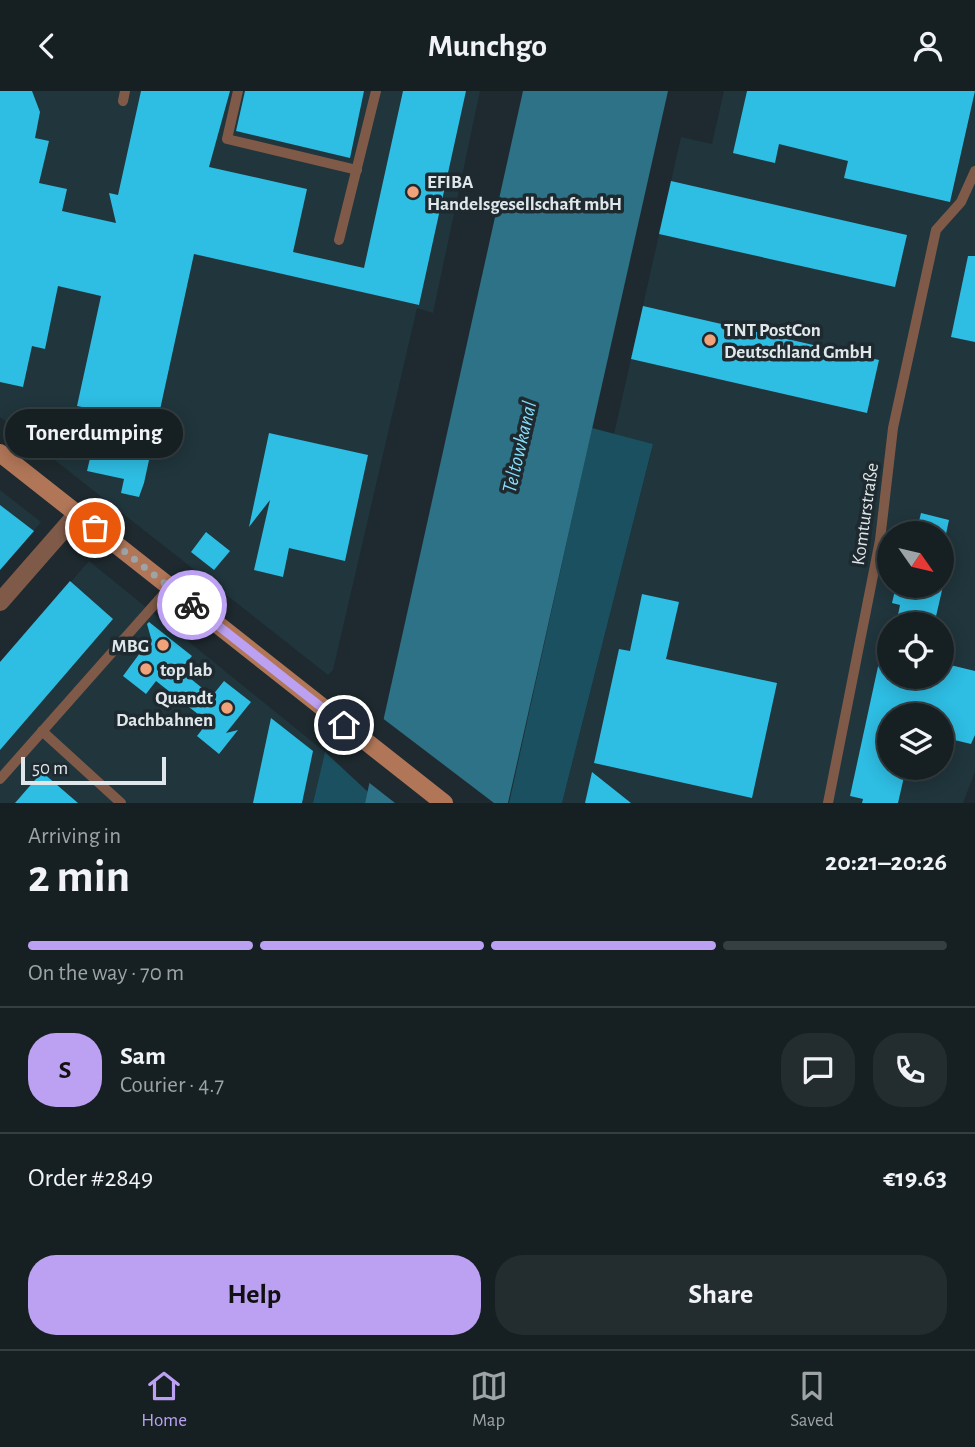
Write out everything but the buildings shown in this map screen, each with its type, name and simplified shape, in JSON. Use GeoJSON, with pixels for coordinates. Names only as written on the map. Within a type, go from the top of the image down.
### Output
{"type":"FeatureCollection","features":[{"type":"Feature","properties":{"kind":"street"},"geometry":{"type":"LineString","coordinates":[[0,453],[444,803]]}},
{"type":"Feature","properties":{"kind":"street"},"geometry":{"type":"LineString","coordinates":[[0,602],[76,514]]}},
{"type":"Feature","properties":{"kind":"lane"},"geometry":{"type":"LineString","coordinates":[[238,91],[227,139],[357,170]]}},
{"type":"Feature","properties":{"kind":"lane"},"geometry":{"type":"LineString","coordinates":[[339,240],[376,91]]}},
{"type":"Feature","properties":{"kind":"lane","name":"Komturstraße"},"geometry":{"type":"LineString","coordinates":[[828,803],[880,540],[892,428],[936,230],[961,202],[975,171]]}},
{"type":"Feature","properties":{"kind":"lane"},"geometry":{"type":"LineString","coordinates":[[0,779],[170,587]]}},
{"type":"Feature","properties":{"kind":"lane"},"geometry":{"type":"LineString","coordinates":[[42,731],[121,803]]}},
{"type":"Feature","properties":{"kind":"shaded area"},"geometry":{"type":"Polygon","coordinates":[[[0,91],[480,91],[433,313],[417,308],[333,670],[328,675],[0,417],[0,91]]]}},
{"type":"Feature","properties":{"kind":"shaded area"},"geometry":{"type":"Polygon","coordinates":[[[724,91],[975,91],[975,772],[963,803],[562,803],[653,444],[614,434],[681,137],[712,144],[724,91]]]}},
{"type":"Feature","properties":{"kind":"shaded area"},"geometry":{"type":"Polygon","coordinates":[[[592,428],[653,444],[562,803],[509,803],[592,428]]]}},
{"type":"Feature","properties":{"kind":"shaded area"},"geometry":{"type":"Polygon","coordinates":[[[0,490],[41,522],[0,570],[0,490]]]}},
{"type":"Feature","properties":{"kind":"shaded area"},"geometry":{"type":"Polygon","coordinates":[[[89,561],[325,752],[313,803],[0,803],[0,663],[89,561]]]}},
{"type":"Feature","properties":{"kind":"shaded area"},"geometry":{"type":"Polygon","coordinates":[[[325,752],[368,792],[365,803],[313,803],[325,752]]]}},
{"type":"Feature","properties":{"kind":"water","name":"Teltowkanal"},"geometry":{"type":"Polygon","coordinates":[[[523,91],[668,91],[508,803],[365,803],[523,91]]]}},
{"type":"Feature","properties":{"kind":"pier"},"geometry":{"type":"Polygon","coordinates":[[[381,717],[494,803],[395,803],[367,781],[381,717]]]}},
{"type":"Feature","properties":{"kind":"way so far"},"geometry":{"type":"LineString","coordinates":[[95,528],[192,605]]}},
{"type":"Feature","properties":{"kind":"place","name":"EFIBA Handelsgesellschaft mbH"},"geometry":{"type":"Point","coordinates":[413,192]}},
{"type":"Feature","properties":{"kind":"place","name":"TNT PostCon Deutschland GmbH"},"geometry":{"type":"Point","coordinates":[710,340]}},
{"type":"Feature","properties":{"kind":"place","name":"Tonerdumping"},"geometry":{"type":"Point","coordinates":[95,528]}},
{"type":"Feature","properties":{"kind":"place","name":"MBG"},"geometry":{"type":"Point","coordinates":[163,645]}},
{"type":"Feature","properties":{"kind":"place","name":"top lab"},"geometry":{"type":"Point","coordinates":[146,669]}},
{"type":"Feature","properties":{"kind":"place","name":"Quandt Dachbahnen"},"geometry":{"type":"Point","coordinates":[227,708]}},
{"type":"Feature","properties":{"kind":"route"},"geometry":{"type":"LineString","coordinates":[[192,605],[344,725]]}}]}
